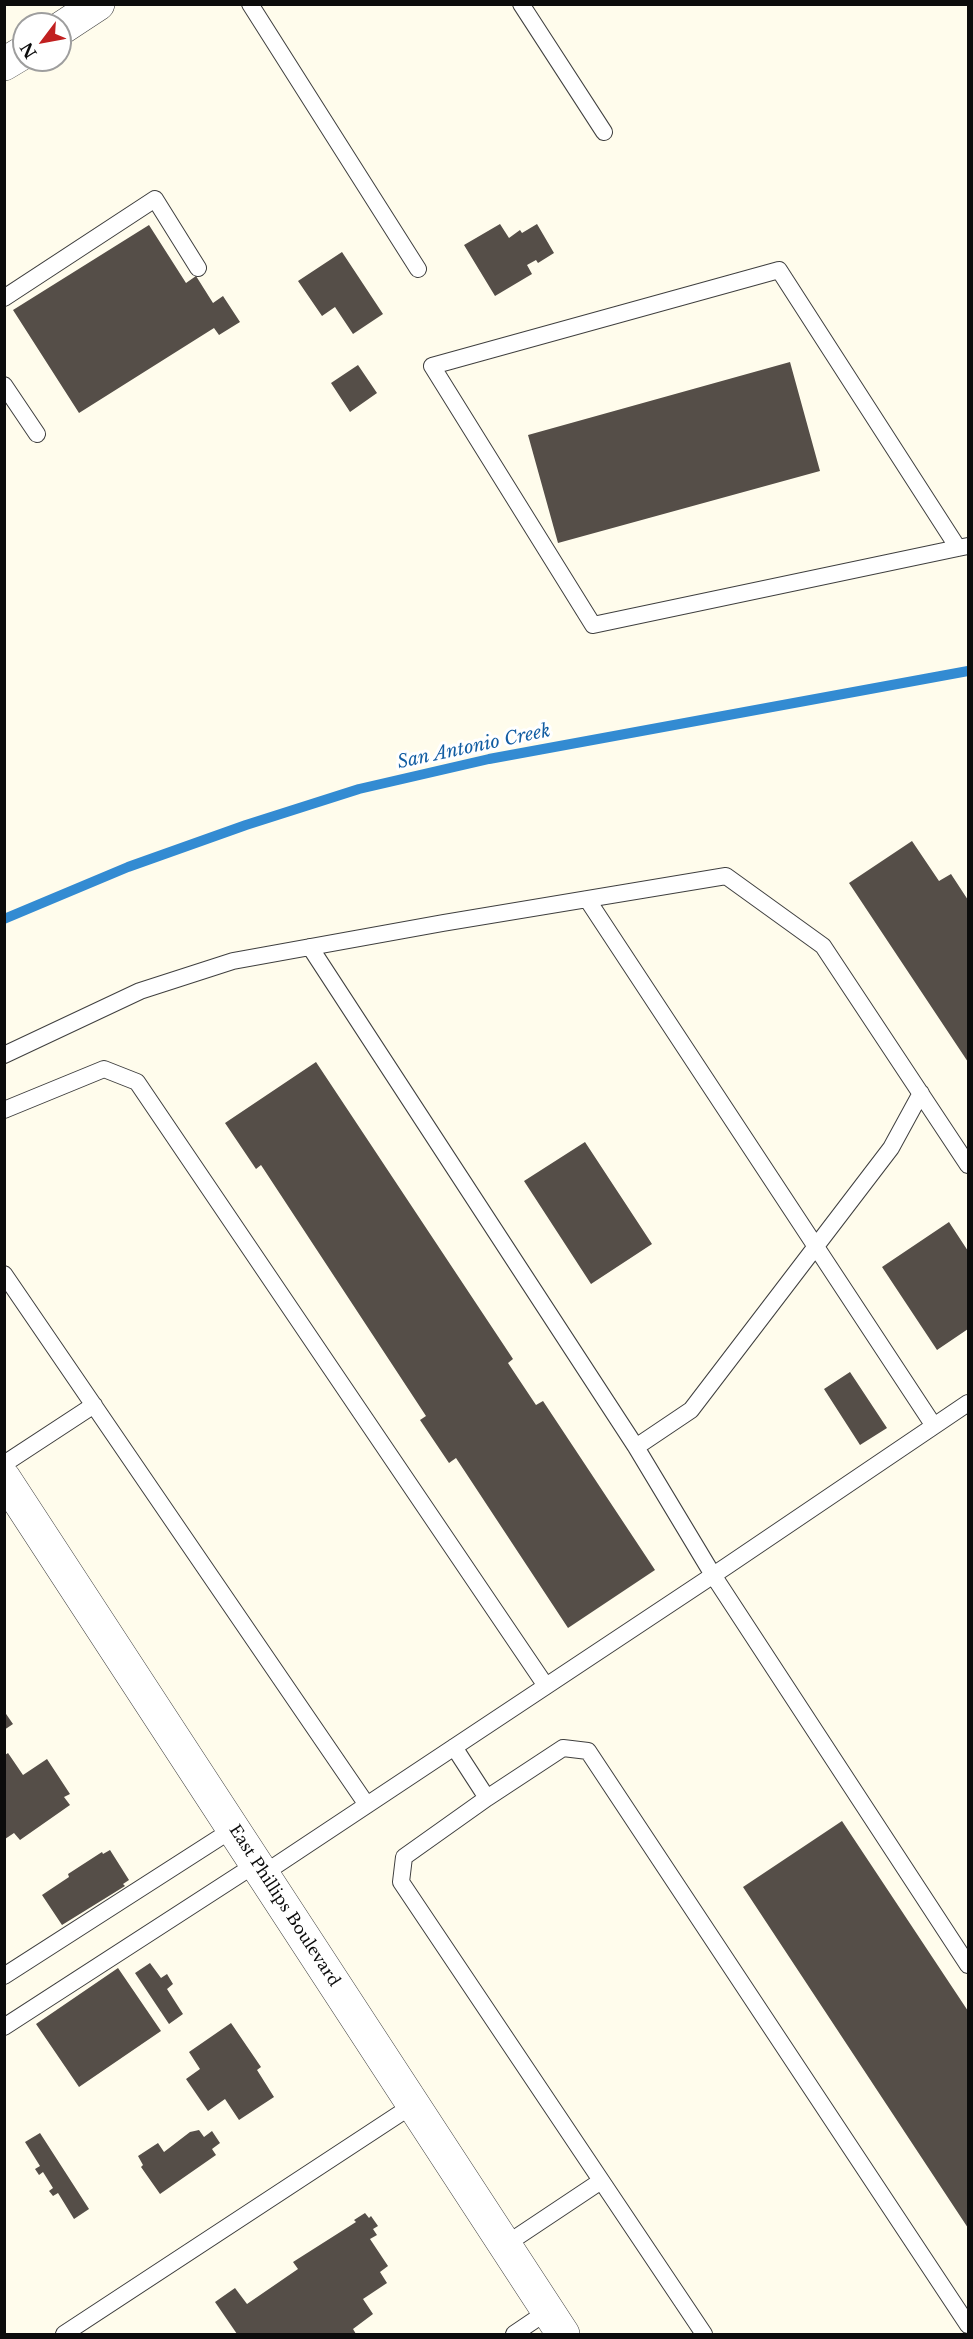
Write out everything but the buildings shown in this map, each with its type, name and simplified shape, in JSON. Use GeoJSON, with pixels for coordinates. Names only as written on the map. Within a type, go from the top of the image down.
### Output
{"type":"FeatureCollection","features":[{"type":"Feature","properties":{"kind":"street"},"geometry":{"type":"LineString","coordinates":[[72,20],[98,4]]}},
{"type":"Feature","properties":{"kind":"street","name":"East Phillips Boulevard"},"geometry":{"type":"LineString","coordinates":[[4,1478],[555,2323]]}},
{"type":"Feature","properties":{"kind":"lane"},"geometry":{"type":"LineString","coordinates":[[250,4],[418,269]]}},
{"type":"Feature","properties":{"kind":"lane"},"geometry":{"type":"LineString","coordinates":[[521,4],[604,132]]}},
{"type":"Feature","properties":{"kind":"lane"},"geometry":{"type":"LineString","coordinates":[[4,298],[155,199],[198,268]]}},
{"type":"Feature","properties":{"kind":"lane"},"geometry":{"type":"LineString","coordinates":[[779,270],[963,547],[593,625],[432,366],[779,270]]}},
{"type":"Feature","properties":{"kind":"lane"},"geometry":{"type":"LineString","coordinates":[[4,385],[37,434]]}},
{"type":"Feature","properties":{"kind":"lane"},"geometry":{"type":"LineString","coordinates":[[4,1055],[140,991],[232,961],[726,876],[823,946],[969,1165]]}},
{"type":"Feature","properties":{"kind":"lane"},"geometry":{"type":"LineString","coordinates":[[587,899],[934,1426]]}},
{"type":"Feature","properties":{"kind":"lane"},"geometry":{"type":"LineString","coordinates":[[310,948],[636,1447],[713,1575],[969,1965]]}},
{"type":"Feature","properties":{"kind":"lane"},"geometry":{"type":"LineString","coordinates":[[4,1110],[104,1069],[136,1082],[546,1686]]}},
{"type":"Feature","properties":{"kind":"lane"},"geometry":{"type":"LineString","coordinates":[[636,1447],[691,1410],[891,1148],[921,1093]]}},
{"type":"Feature","properties":{"kind":"lane"},"geometry":{"type":"LineString","coordinates":[[4,1274],[367,1805]]}},
{"type":"Feature","properties":{"kind":"lane"},"geometry":{"type":"LineString","coordinates":[[4,2027],[367,1805],[969,1402]]}},
{"type":"Feature","properties":{"kind":"lane"},"geometry":{"type":"LineString","coordinates":[[4,1464],[94,1405]]}},
{"type":"Feature","properties":{"kind":"lane"},"geometry":{"type":"LineString","coordinates":[[454,1747],[487,1797]]}},
{"type":"Feature","properties":{"kind":"lane"},"geometry":{"type":"LineString","coordinates":[[704,2334],[401,1882],[404,1857],[487,1797],[562,1748],[588,1751],[969,2325]]}},
{"type":"Feature","properties":{"kind":"lane"},"geometry":{"type":"LineString","coordinates":[[4,1976],[233,1830]]}},
{"type":"Feature","properties":{"kind":"lane"},"geometry":{"type":"LineString","coordinates":[[64,2334],[413,2105]]}},
{"type":"Feature","properties":{"kind":"lane"},"geometry":{"type":"LineString","coordinates":[[505,2245],[601,2181]]}},
{"type":"Feature","properties":{"kind":"lane"},"geometry":{"type":"LineString","coordinates":[[514,2334],[555,2323]]}},
{"type":"Feature","properties":{"kind":"waterway","name":"San Antonio Creek"},"geometry":{"type":"LineString","coordinates":[[4,919],[128,867],[246,825],[359,789],[489,759],[968,671]]}}]}
